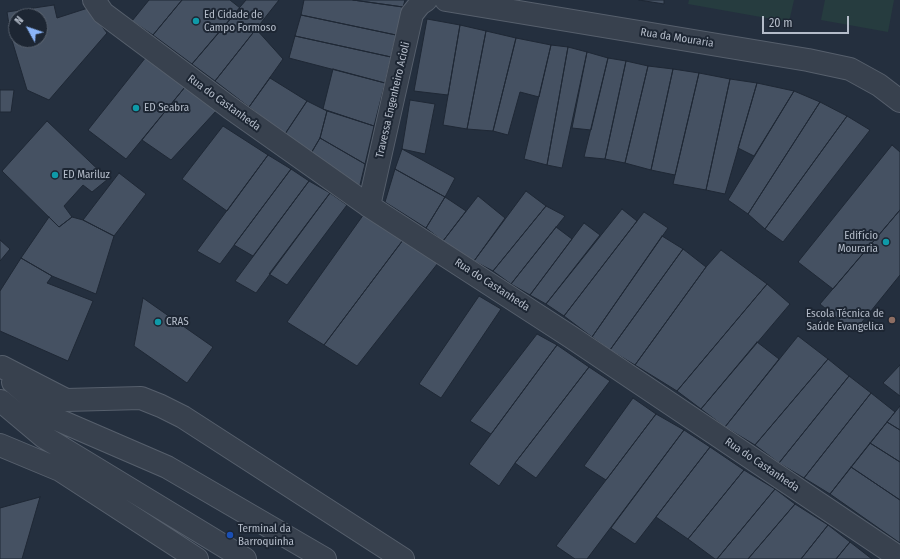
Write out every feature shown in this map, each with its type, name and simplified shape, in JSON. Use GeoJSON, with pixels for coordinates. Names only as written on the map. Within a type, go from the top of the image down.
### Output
{"type":"FeatureCollection","features":[{"type":"Feature","properties":{"kind":"street","name":"Rua do Castanheda"},"geometry":{"type":"LineString","coordinates":[[94,0],[103,13],[229,107],[369,206],[571,337],[900,558]]}},
{"type":"Feature","properties":{"kind":"street","name":"Travessa Engenheiro Acioli"},"geometry":{"type":"LineString","coordinates":[[369,206],[412,14],[420,4],[426,0]]}},
{"type":"Feature","properties":{"kind":"street","name":"Rua da Mouraria"},"geometry":{"type":"LineString","coordinates":[[446,0],[815,61],[850,69],[900,100]]}},
{"type":"Feature","properties":{"kind":"street"},"geometry":{"type":"LineString","coordinates":[[1,368],[4,387],[0,401],[44,437],[245,559]]}},
{"type":"Feature","properties":{"kind":"street"},"geometry":{"type":"LineString","coordinates":[[1,368],[56,419],[168,467],[325,559]]}},
{"type":"Feature","properties":{"kind":"street"},"geometry":{"type":"LineString","coordinates":[[1,368],[66,400],[141,398],[161,406],[183,418],[403,559]]}},
{"type":"Feature","properties":{"kind":"street"},"geometry":{"type":"LineString","coordinates":[[0,445],[60,470],[197,559]]}},
{"type":"Feature","properties":{"kind":"green space"},"geometry":{"type":"Polygon","coordinates":[[[689,0],[794,0],[789,22],[688,4],[689,0]]]}},
{"type":"Feature","properties":{"kind":"green space"},"geometry":{"type":"Polygon","coordinates":[[[825,0],[894,0],[888,32],[821,20],[825,0]]]}},
{"type":"Feature","properties":{"kind":"building"},"geometry":{"type":"Polygon","coordinates":[[[149,0],[182,0],[153,35],[132,21],[149,0]]]}},
{"type":"Feature","properties":{"kind":"building","name":"Ed Cidade de Campo Formoso"},"geometry":{"type":"Polygon","coordinates":[[[182,0],[230,0],[240,8],[192,64],[153,35],[182,0]]]}},
{"type":"Feature","properties":{"kind":"building"},"geometry":{"type":"Polygon","coordinates":[[[246,0],[279,0],[215,81],[192,64],[246,0]]]}},
{"type":"Feature","properties":{"kind":"building"},"geometry":{"type":"Polygon","coordinates":[[[304,0],[353,0],[403,7],[396,35],[301,15],[304,0]]]}},
{"type":"Feature","properties":{"kind":"building"},"geometry":{"type":"Polygon","coordinates":[[[353,0],[405,0],[403,7],[353,0]]]}},
{"type":"Feature","properties":{"kind":"building"},"geometry":{"type":"Polygon","coordinates":[[[639,0],[664,0],[664,4],[639,0]]]}},
{"type":"Feature","properties":{"kind":"building"},"geometry":{"type":"Polygon","coordinates":[[[54,5],[57,18],[88,8],[107,33],[49,100],[27,90],[14,48],[48,48],[48,8],[34,8],[54,5]]]}},
{"type":"Feature","properties":{"kind":"building"},"geometry":{"type":"Polygon","coordinates":[[[301,15],[396,35],[391,57],[295,36],[301,15]]]}},
{"type":"Feature","properties":{"kind":"building"},"geometry":{"type":"Polygon","coordinates":[[[427,19],[460,25],[448,95],[414,91],[427,19]]]}},
{"type":"Feature","properties":{"kind":"building"},"geometry":{"type":"Polygon","coordinates":[[[460,25],[486,31],[467,129],[443,125],[460,25]]]}},
{"type":"Feature","properties":{"kind":"building"},"geometry":{"type":"Polygon","coordinates":[[[256,29],[283,59],[249,107],[215,81],[256,29]]]}},
{"type":"Feature","properties":{"kind":"building"},"geometry":{"type":"Polygon","coordinates":[[[486,31],[516,38],[493,131],[467,129],[486,31]]]}},
{"type":"Feature","properties":{"kind":"building"},"geometry":{"type":"Polygon","coordinates":[[[295,36],[391,57],[385,83],[289,58],[295,36]]]}},
{"type":"Feature","properties":{"kind":"building"},"geometry":{"type":"Polygon","coordinates":[[[516,38],[551,45],[539,97],[520,92],[508,135],[493,131],[516,38]]]}},
{"type":"Feature","properties":{"kind":"building"},"geometry":{"type":"Polygon","coordinates":[[[551,45],[568,47],[547,165],[524,159],[551,45]]]}},
{"type":"Feature","properties":{"kind":"building"},"geometry":{"type":"Polygon","coordinates":[[[568,47],[587,52],[562,168],[547,165],[568,47]]]}},
{"type":"Feature","properties":{"kind":"building"},"geometry":{"type":"Polygon","coordinates":[[[587,52],[608,58],[591,130],[572,128],[587,52]]]}},
{"type":"Feature","properties":{"kind":"building","name":"ED Seabra"},"geometry":{"type":"Polygon","coordinates":[[[146,57],[185,87],[126,159],[88,130],[146,57]]]}},
{"type":"Feature","properties":{"kind":"building"},"geometry":{"type":"Polygon","coordinates":[[[608,58],[626,61],[605,159],[584,157],[608,58]]]}},
{"type":"Feature","properties":{"kind":"building"},"geometry":{"type":"Polygon","coordinates":[[[626,61],[648,66],[625,163],[605,159],[626,61]]]}},
{"type":"Feature","properties":{"kind":"building"},"geometry":{"type":"Polygon","coordinates":[[[648,66],[673,69],[651,170],[625,163],[648,66]]]}},
{"type":"Feature","properties":{"kind":"building"},"geometry":{"type":"Polygon","coordinates":[[[333,69],[385,83],[374,126],[323,109],[333,69]]]}},
{"type":"Feature","properties":{"kind":"building"},"geometry":{"type":"Polygon","coordinates":[[[673,69],[699,73],[675,175],[651,170],[673,69]]]}},
{"type":"Feature","properties":{"kind":"building"},"geometry":{"type":"Polygon","coordinates":[[[699,73],[730,79],[706,190],[673,184],[699,73]]]}},
{"type":"Feature","properties":{"kind":"building"},"geometry":{"type":"Polygon","coordinates":[[[270,78],[307,101],[285,134],[249,107],[270,78]]]}},
{"type":"Feature","properties":{"kind":"building"},"geometry":{"type":"Polygon","coordinates":[[[730,79],[757,83],[725,194],[706,190],[730,79]]]}},
{"type":"Feature","properties":{"kind":"building"},"geometry":{"type":"Polygon","coordinates":[[[757,83],[794,91],[754,156],[738,148],[757,83]]]}},
{"type":"Feature","properties":{"kind":"building"},"geometry":{"type":"Polygon","coordinates":[[[185,87],[216,111],[171,160],[142,140],[185,87]]]}},
{"type":"Feature","properties":{"kind":"building"},"geometry":{"type":"Polygon","coordinates":[[[0,90],[14,90],[11,112],[0,112],[0,90]]]}},
{"type":"Feature","properties":{"kind":"building"},"geometry":{"type":"Polygon","coordinates":[[[794,91],[820,102],[748,214],[728,200],[794,91]]]}},
{"type":"Feature","properties":{"kind":"building"},"geometry":{"type":"Polygon","coordinates":[[[410,100],[435,104],[425,154],[402,149],[410,100]]]}},
{"type":"Feature","properties":{"kind":"building"},"geometry":{"type":"Polygon","coordinates":[[[307,101],[327,111],[320,138],[310,155],[285,134],[307,101]]]}},
{"type":"Feature","properties":{"kind":"building"},"geometry":{"type":"Polygon","coordinates":[[[820,102],[847,116],[765,229],[748,214],[820,102]]]}},
{"type":"Feature","properties":{"kind":"building"},"geometry":{"type":"Polygon","coordinates":[[[327,111],[374,126],[365,164],[320,138],[327,111]]]}},
{"type":"Feature","properties":{"kind":"building"},"geometry":{"type":"Polygon","coordinates":[[[847,116],[870,130],[783,242],[765,229],[847,116]]]}},
{"type":"Feature","properties":{"kind":"building","name":"ED Mariluz"},"geometry":{"type":"Polygon","coordinates":[[[47,121],[108,179],[92,192],[83,185],[64,206],[72,217],[59,227],[2,171],[47,121]]]}},
{"type":"Feature","properties":{"kind":"building"},"geometry":{"type":"Polygon","coordinates":[[[223,126],[268,155],[227,211],[182,179],[223,126]]]}},
{"type":"Feature","properties":{"kind":"building"},"geometry":{"type":"Polygon","coordinates":[[[320,138],[365,164],[359,189],[310,155],[320,138]]]}},
{"type":"Feature","properties":{"kind":"building"},"geometry":{"type":"Polygon","coordinates":[[[892,145],[900,152],[900,210],[833,289],[798,262],[892,145]]]}},
{"type":"Feature","properties":{"kind":"building"},"geometry":{"type":"Polygon","coordinates":[[[402,149],[455,178],[445,197],[395,169],[402,149]]]}},
{"type":"Feature","properties":{"kind":"building"},"geometry":{"type":"Polygon","coordinates":[[[268,155],[291,169],[220,264],[197,251],[268,155]]]}},
{"type":"Feature","properties":{"kind":"building"},"geometry":{"type":"Polygon","coordinates":[[[291,169],[309,181],[253,256],[234,245],[291,169]]]}},
{"type":"Feature","properties":{"kind":"building"},"geometry":{"type":"Polygon","coordinates":[[[395,169],[445,197],[426,228],[385,202],[395,169]]]}},
{"type":"Feature","properties":{"kind":"building"},"geometry":{"type":"Polygon","coordinates":[[[119,173],[146,194],[114,236],[83,220],[119,173]]]}},
{"type":"Feature","properties":{"kind":"building"},"geometry":{"type":"Polygon","coordinates":[[[309,181],[330,193],[256,293],[235,281],[309,181]]]}},
{"type":"Feature","properties":{"kind":"building"},"geometry":{"type":"Polygon","coordinates":[[[526,191],[546,206],[493,271],[474,261],[526,191]]]}},
{"type":"Feature","properties":{"kind":"building"},"geometry":{"type":"Polygon","coordinates":[[[330,193],[347,205],[287,285],[269,274],[330,193]]]}},
{"type":"Feature","properties":{"kind":"building"},"geometry":{"type":"Polygon","coordinates":[[[478,196],[505,218],[474,261],[443,241],[478,196]]]}},
{"type":"Feature","properties":{"kind":"building"},"geometry":{"type":"Polygon","coordinates":[[[445,197],[466,211],[443,241],[426,228],[445,197]]]}},
{"type":"Feature","properties":{"kind":"building"},"geometry":{"type":"Polygon","coordinates":[[[546,206],[565,216],[511,284],[493,271],[546,206]]]}},
{"type":"Feature","properties":{"kind":"building"},"geometry":{"type":"Polygon","coordinates":[[[622,209],[637,221],[564,316],[546,304],[622,209]]]}},
{"type":"Feature","properties":{"kind":"building","name":"Edifício Mouraria"},"geometry":{"type":"Polygon","coordinates":[[[900,210],[900,275],[854,332],[820,304],[900,210]]]}},
{"type":"Feature","properties":{"kind":"building"},"geometry":{"type":"Polygon","coordinates":[[[644,212],[668,228],[592,337],[564,316],[644,212]]]}},
{"type":"Feature","properties":{"kind":"building"},"geometry":{"type":"Polygon","coordinates":[[[364,214],[403,240],[324,345],[287,322],[364,214]]]}},
{"type":"Feature","properties":{"kind":"building"},"geometry":{"type":"Polygon","coordinates":[[[49,217],[59,227],[72,217],[83,220],[114,236],[96,294],[52,276],[21,258],[49,217]]]}},
{"type":"Feature","properties":{"kind":"building"},"geometry":{"type":"Polygon","coordinates":[[[584,223],[600,235],[546,304],[530,295],[584,223]]]}},
{"type":"Feature","properties":{"kind":"building"},"geometry":{"type":"Polygon","coordinates":[[[556,227],[572,239],[530,295],[511,284],[556,227]]]}},
{"type":"Feature","properties":{"kind":"building"},"geometry":{"type":"Polygon","coordinates":[[[662,236],[683,249],[610,350],[592,337],[662,236]]]}},
{"type":"Feature","properties":{"kind":"building"},"geometry":{"type":"Polygon","coordinates":[[[0,240],[10,249],[0,261],[0,240]]]}},
{"type":"Feature","properties":{"kind":"building"},"geometry":{"type":"Polygon","coordinates":[[[403,240],[438,263],[357,366],[324,345],[403,240]]]}},
{"type":"Feature","properties":{"kind":"building"},"geometry":{"type":"Polygon","coordinates":[[[683,249],[706,267],[635,365],[610,350],[683,249]]]}},
{"type":"Feature","properties":{"kind":"building"},"geometry":{"type":"Polygon","coordinates":[[[721,250],[767,284],[677,391],[635,365],[706,267],[721,250]]]}},
{"type":"Feature","properties":{"kind":"building"},"geometry":{"type":"Polygon","coordinates":[[[21,258],[52,276],[47,283],[93,301],[68,361],[0,331],[0,291],[21,258]]]}},
{"type":"Feature","properties":{"kind":"building"},"geometry":{"type":"Polygon","coordinates":[[[767,284],[790,304],[701,409],[677,391],[767,284]]]}},
{"type":"Feature","properties":{"kind":"building"},"geometry":{"type":"Polygon","coordinates":[[[479,296],[501,309],[441,398],[419,384],[479,296]]]}},
{"type":"Feature","properties":{"kind":"building","name":"CRAS"},"geometry":{"type":"Polygon","coordinates":[[[143,298],[213,347],[187,383],[134,346],[143,298]]]}},
{"type":"Feature","properties":{"kind":"building"},"geometry":{"type":"Polygon","coordinates":[[[537,334],[557,345],[491,434],[470,421],[537,334]]]}},
{"type":"Feature","properties":{"kind":"building"},"geometry":{"type":"Polygon","coordinates":[[[798,336],[828,359],[755,445],[725,427],[798,336]]]}},
{"type":"Feature","properties":{"kind":"building"},"geometry":{"type":"Polygon","coordinates":[[[757,342],[779,359],[725,427],[701,409],[757,342]]]}},
{"type":"Feature","properties":{"kind":"building"},"geometry":{"type":"Polygon","coordinates":[[[557,345],[589,367],[499,486],[469,464],[557,345]]]}},
{"type":"Feature","properties":{"kind":"building"},"geometry":{"type":"Polygon","coordinates":[[[828,359],[849,376],[779,463],[755,445],[828,359]]]}},
{"type":"Feature","properties":{"kind":"building"},"geometry":{"type":"Polygon","coordinates":[[[900,365],[900,396],[883,383],[900,365]]]}},
{"type":"Feature","properties":{"kind":"building"},"geometry":{"type":"Polygon","coordinates":[[[589,367],[610,381],[536,478],[515,463],[589,367]]]}},
{"type":"Feature","properties":{"kind":"building"},"geometry":{"type":"Polygon","coordinates":[[[849,376],[871,393],[804,478],[779,463],[849,376]]]}},
{"type":"Feature","properties":{"kind":"building"},"geometry":{"type":"Polygon","coordinates":[[[871,393],[895,412],[830,494],[804,478],[871,393]]]}},
{"type":"Feature","properties":{"kind":"building"},"geometry":{"type":"Polygon","coordinates":[[[633,398],[656,414],[606,480],[584,466],[633,398]]]}},
{"type":"Feature","properties":{"kind":"building"},"geometry":{"type":"Polygon","coordinates":[[[900,406],[900,430],[887,422],[900,406]]]}},
{"type":"Feature","properties":{"kind":"building"},"geometry":{"type":"Polygon","coordinates":[[[656,414],[684,430],[587,559],[575,559],[556,546],[656,414]]]}},
{"type":"Feature","properties":{"kind":"building"},"geometry":{"type":"Polygon","coordinates":[[[887,422],[900,430],[900,462],[870,443],[887,422]]]}},
{"type":"Feature","properties":{"kind":"building"},"geometry":{"type":"Polygon","coordinates":[[[684,430],[710,447],[635,544],[611,528],[684,430]]]}},
{"type":"Feature","properties":{"kind":"building"},"geometry":{"type":"Polygon","coordinates":[[[870,443],[900,462],[900,500],[851,467],[870,443]]]}},
{"type":"Feature","properties":{"kind":"building"},"geometry":{"type":"Polygon","coordinates":[[[710,447],[744,470],[688,539],[656,517],[710,447]]]}},
{"type":"Feature","properties":{"kind":"building"},"geometry":{"type":"Polygon","coordinates":[[[851,467],[900,500],[900,543],[830,494],[851,467]]]}},
{"type":"Feature","properties":{"kind":"building"},"geometry":{"type":"Polygon","coordinates":[[[744,470],[775,489],[717,559],[715,559],[688,539],[744,470]]]}},
{"type":"Feature","properties":{"kind":"building"},"geometry":{"type":"Polygon","coordinates":[[[775,489],[795,504],[748,559],[717,559],[775,489]]]}},
{"type":"Feature","properties":{"kind":"building"},"geometry":{"type":"Polygon","coordinates":[[[40,497],[22,559],[0,559],[0,508],[40,497]]]}},
{"type":"Feature","properties":{"kind":"building"},"geometry":{"type":"Polygon","coordinates":[[[795,504],[828,525],[801,559],[748,559],[795,504]]]}},
{"type":"Feature","properties":{"kind":"building"},"geometry":{"type":"Polygon","coordinates":[[[828,525],[850,542],[836,559],[801,559],[828,525]]]}},
{"type":"Feature","properties":{"kind":"building"},"geometry":{"type":"Polygon","coordinates":[[[850,542],[872,559],[836,559],[850,542]]]}},
{"type":"Feature","properties":{"kind":"place","name":"Ed Cidade de Campo Formoso"},"geometry":{"type":"Point","coordinates":[196,21]}},
{"type":"Feature","properties":{"kind":"place","name":"ED Seabra"},"geometry":{"type":"Point","coordinates":[136,108]}},
{"type":"Feature","properties":{"kind":"place","name":"ED Mariluz"},"geometry":{"type":"Point","coordinates":[55,175]}},
{"type":"Feature","properties":{"kind":"place","name":"Edifício Mouraria"},"geometry":{"type":"Point","coordinates":[886,242]}},
{"type":"Feature","properties":{"kind":"place","name":"Escola Técnica de Saúde Evangelica"},"geometry":{"type":"Point","coordinates":[892,320]}},
{"type":"Feature","properties":{"kind":"place","name":"CRAS"},"geometry":{"type":"Point","coordinates":[158,322]}},
{"type":"Feature","properties":{"kind":"place","name":"Terminal da Barroquinha"},"geometry":{"type":"Point","coordinates":[230,535]}}]}
